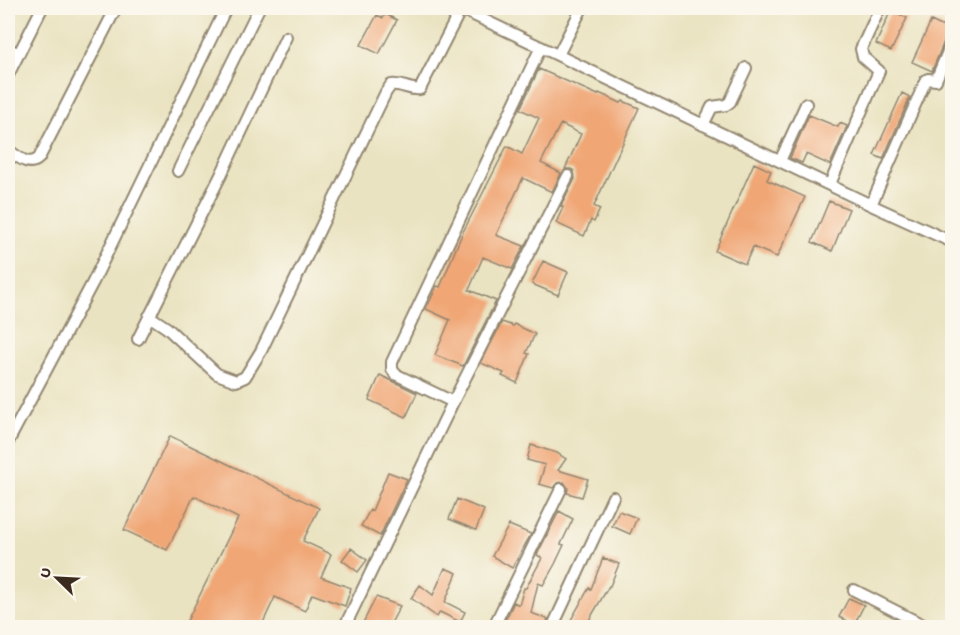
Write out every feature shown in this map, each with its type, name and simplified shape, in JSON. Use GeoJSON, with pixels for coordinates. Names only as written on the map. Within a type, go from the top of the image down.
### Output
{"type":"FeatureCollection","features":[{"type":"Feature","properties":{"kind":"street"},"geometry":{"type":"LineString","coordinates":[[8,75],[42,8]]}},
{"type":"Feature","properties":{"kind":"street"},"geometry":{"type":"LineString","coordinates":[[8,150],[27,162],[35,162],[39,158],[116,8]]}},
{"type":"Feature","properties":{"kind":"street"},"geometry":{"type":"LineString","coordinates":[[8,442],[93,282],[226,8]]}},
{"type":"Feature","properties":{"kind":"street"},"geometry":{"type":"LineString","coordinates":[[178,171],[259,8]]}},
{"type":"Feature","properties":{"kind":"street"},"geometry":{"type":"LineString","coordinates":[[149,316],[167,328],[218,374],[236,381],[245,377],[261,351],[387,92],[391,86],[397,84],[416,90],[420,89],[460,8],[952,242]]}},
{"type":"Feature","properties":{"kind":"street"},"geometry":{"type":"LineString","coordinates":[[558,55],[582,8]]}},
{"type":"Feature","properties":{"kind":"street"},"geometry":{"type":"LineString","coordinates":[[830,184],[879,71],[863,57],[861,49],[880,8]]}},
{"type":"Feature","properties":{"kind":"street"},"geometry":{"type":"LineString","coordinates":[[138,339],[221,175],[286,37]]}},
{"type":"Feature","properties":{"kind":"street"},"geometry":{"type":"LineString","coordinates":[[871,205],[926,80],[936,80],[952,42]]}},
{"type":"Feature","properties":{"kind":"street"},"geometry":{"type":"LineString","coordinates":[[453,402],[394,374],[392,362],[541,47]]}},
{"type":"Feature","properties":{"kind":"street"},"geometry":{"type":"LineString","coordinates":[[8,48],[18,54]]}},
{"type":"Feature","properties":{"kind":"street"},"geometry":{"type":"LineString","coordinates":[[703,125],[712,107],[729,102],[746,68]]}},
{"type":"Feature","properties":{"kind":"street"},"geometry":{"type":"LineString","coordinates":[[780,161],[806,104]]}},
{"type":"Feature","properties":{"kind":"street"},"geometry":{"type":"LineString","coordinates":[[344,627],[453,402],[568,176]]}},
{"type":"Feature","properties":{"kind":"street"},"geometry":{"type":"LineString","coordinates":[[493,627],[561,489]]}},
{"type":"Feature","properties":{"kind":"street"},"geometry":{"type":"LineString","coordinates":[[552,627],[613,498]]}},
{"type":"Feature","properties":{"kind":"street"},"geometry":{"type":"LineString","coordinates":[[854,590],[929,627]]}},
{"type":"Feature","properties":{"kind":"building"},"geometry":{"type":"Polygon","coordinates":[[[891,10],[907,18],[891,51],[876,44],[891,10]]]}},
{"type":"Feature","properties":{"kind":"building"},"geometry":{"type":"Polygon","coordinates":[[[385,14],[397,20],[379,54],[361,45],[377,15],[383,18],[385,14]]]}},
{"type":"Feature","properties":{"kind":"building"},"geometry":{"type":"Polygon","coordinates":[[[931,21],[952,31],[952,35],[945,39],[932,71],[912,62],[931,21]]]}},
{"type":"Feature","properties":{"kind":"building"},"geometry":{"type":"Polygon","coordinates":[[[539,69],[598,95],[599,93],[639,108],[594,206],[600,209],[594,222],[591,220],[584,236],[556,223],[563,207],[561,206],[575,179],[574,171],[565,169],[581,134],[561,124],[541,163],[561,173],[552,192],[523,178],[496,235],[524,246],[512,269],[483,257],[469,290],[496,301],[463,366],[435,355],[450,320],[426,309],[437,286],[440,287],[462,234],[507,146],[522,154],[539,118],[520,109],[539,69]]]}},
{"type":"Feature","properties":{"kind":"building"},"geometry":{"type":"Polygon","coordinates":[[[902,93],[910,97],[883,159],[874,155],[902,93]]]}},
{"type":"Feature","properties":{"kind":"building"},"geometry":{"type":"Polygon","coordinates":[[[809,115],[838,127],[840,123],[847,126],[830,165],[806,154],[802,163],[790,158],[809,115]]]}},
{"type":"Feature","properties":{"kind":"building"},"geometry":{"type":"Polygon","coordinates":[[[754,163],[771,171],[767,180],[805,197],[777,257],[753,247],[745,264],[715,251],[754,163]]]}},
{"type":"Feature","properties":{"kind":"building"},"geometry":{"type":"Polygon","coordinates":[[[829,201],[849,209],[832,251],[812,242],[829,201]]]}},
{"type":"Feature","properties":{"kind":"building"},"geometry":{"type":"Polygon","coordinates":[[[543,261],[568,272],[558,295],[532,284],[543,261]]]}},
{"type":"Feature","properties":{"kind":"building"},"geometry":{"type":"Polygon","coordinates":[[[502,322],[513,326],[514,324],[535,334],[526,353],[529,354],[517,383],[502,376],[504,373],[481,363],[502,322]]]}},
{"type":"Feature","properties":{"kind":"building"},"geometry":{"type":"Polygon","coordinates":[[[380,375],[417,393],[406,417],[369,400],[380,375]]]}},
{"type":"Feature","properties":{"kind":"building"},"geometry":{"type":"Polygon","coordinates":[[[170,436],[319,508],[303,541],[331,554],[321,577],[351,588],[345,606],[312,594],[305,611],[275,597],[261,627],[184,627],[238,518],[194,496],[167,550],[124,530],[170,436]]]}},
{"type":"Feature","properties":{"kind":"building"},"geometry":{"type":"Polygon","coordinates":[[[531,445],[557,453],[566,459],[558,470],[588,479],[582,497],[567,493],[568,488],[564,482],[557,483],[553,488],[539,484],[545,465],[527,460],[531,445]]]}},
{"type":"Feature","properties":{"kind":"building"},"geometry":{"type":"Polygon","coordinates":[[[388,472],[407,479],[380,536],[361,526],[370,510],[372,511],[388,472]]]}},
{"type":"Feature","properties":{"kind":"building"},"geometry":{"type":"Polygon","coordinates":[[[457,499],[484,510],[476,530],[449,519],[457,499]]]}},
{"type":"Feature","properties":{"kind":"building"},"geometry":{"type":"Polygon","coordinates":[[[559,511],[573,519],[561,544],[564,545],[555,564],[543,585],[538,583],[531,613],[548,619],[545,627],[502,627],[514,602],[519,605],[524,588],[542,558],[537,555],[559,511]]]}},
{"type":"Feature","properties":{"kind":"building"},"geometry":{"type":"Polygon","coordinates":[[[619,511],[637,518],[630,534],[612,526],[619,511]]]}},
{"type":"Feature","properties":{"kind":"building"},"geometry":{"type":"Polygon","coordinates":[[[509,525],[531,534],[512,568],[492,556],[509,525]]]}},
{"type":"Feature","properties":{"kind":"building"},"geometry":{"type":"Polygon","coordinates":[[[351,548],[367,560],[358,572],[342,560],[351,548]]]}},
{"type":"Feature","properties":{"kind":"building"},"geometry":{"type":"Polygon","coordinates":[[[603,558],[619,564],[610,586],[585,627],[567,627],[589,588],[591,589],[603,558]]]}},
{"type":"Feature","properties":{"kind":"building"},"geometry":{"type":"Polygon","coordinates":[[[445,568],[457,573],[445,602],[465,612],[460,622],[440,612],[437,617],[411,598],[420,585],[433,595],[445,568]]]}},
{"type":"Feature","properties":{"kind":"building"},"geometry":{"type":"Polygon","coordinates":[[[376,597],[400,606],[389,627],[361,627],[376,597]]]}},
{"type":"Feature","properties":{"kind":"building"},"geometry":{"type":"Polygon","coordinates":[[[849,598],[864,605],[854,625],[839,617],[849,598]]]}}]}
